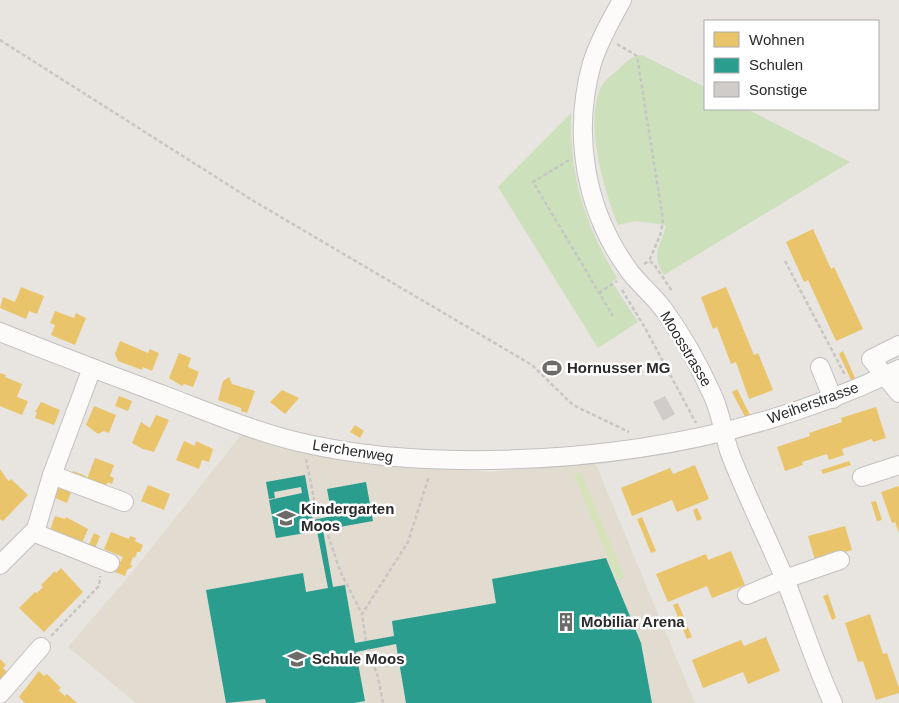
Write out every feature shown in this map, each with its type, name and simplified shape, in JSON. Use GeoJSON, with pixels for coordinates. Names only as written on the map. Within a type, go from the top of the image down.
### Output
{"type":"FeatureCollection","features":[{"type":"Feature","properties":{"kind":"street","name":"Moosstrasse"},"geometry":{"type":"LineString","coordinates":[[622,0],[603,37],[593,62],[585,96],[583,152],[588,183],[598,214],[610,239],[624,277],[663,309],[699,370],[720,414],[731,456],[785,579],[817,668],[833,703]]}},
{"type":"Feature","properties":{"kind":"street","name":"Lerchenweg"},"geometry":{"type":"LineString","coordinates":[[0,332],[246,427],[302,443],[387,457],[435,460],[551,459],[702,438],[725,433]]}},
{"type":"Feature","properties":{"kind":"street"},"geometry":{"type":"LineString","coordinates":[[899,345],[871,359],[893,372],[899,393]]}},
{"type":"Feature","properties":{"kind":"street"},"geometry":{"type":"LineString","coordinates":[[820,367],[833,399]]}},
{"type":"Feature","properties":{"kind":"street"},"geometry":{"type":"LineString","coordinates":[[0,566],[36,529],[52,475],[92,368]]}},
{"type":"Feature","properties":{"kind":"street","name":"Weiherstrasse"},"geometry":{"type":"LineString","coordinates":[[725,433],[833,399],[893,372]]}},
{"type":"Feature","properties":{"kind":"street"},"geometry":{"type":"LineString","coordinates":[[862,477],[899,464]]}},
{"type":"Feature","properties":{"kind":"street"},"geometry":{"type":"LineString","coordinates":[[52,475],[124,502]]}},
{"type":"Feature","properties":{"kind":"street"},"geometry":{"type":"LineString","coordinates":[[36,529],[40,535],[110,563]]}},
{"type":"Feature","properties":{"kind":"street"},"geometry":{"type":"LineString","coordinates":[[746,595],[840,560]]}},
{"type":"Feature","properties":{"kind":"street"},"geometry":{"type":"LineString","coordinates":[[0,694],[41,647]]}},
{"type":"Feature","properties":{"kind":"path"},"geometry":{"type":"LineString","coordinates":[[603,37],[637,56],[664,220],[661,233],[649,261]]}},
{"type":"Feature","properties":{"kind":"path"},"geometry":{"type":"LineString","coordinates":[[0,40],[252,200],[532,365],[573,405],[632,434]]}},
{"type":"Feature","properties":{"kind":"path"},"geometry":{"type":"LineString","coordinates":[[583,152],[533,182],[613,316]]}},
{"type":"Feature","properties":{"kind":"path"},"geometry":{"type":"LineString","coordinates":[[786,261],[852,390]]}},
{"type":"Feature","properties":{"kind":"path"},"geometry":{"type":"LineString","coordinates":[[599,293],[624,277],[658,352],[690,410],[702,438]]}},
{"type":"Feature","properties":{"kind":"path"},"geometry":{"type":"LineString","coordinates":[[302,443],[318,519]]}},
{"type":"Feature","properties":{"kind":"path"},"geometry":{"type":"LineString","coordinates":[[362,614],[408,542],[435,460]]}},
{"type":"Feature","properties":{"kind":"path"},"geometry":{"type":"LineString","coordinates":[[326,529],[340,571],[362,614],[366,641]]}},
{"type":"Feature","properties":{"kind":"path"},"geometry":{"type":"LineString","coordinates":[[41,647],[99,586],[102,569],[86,562],[88,554]]}},
{"type":"Feature","properties":{"kind":"path"},"geometry":{"type":"LineString","coordinates":[[368,650],[378,676],[383,703]]}},
{"type":"Feature","properties":{"kind":"shaded area"},"geometry":{"type":"Polygon","coordinates":[[[241,435],[354,461],[411,466],[490,472],[595,462],[695,703],[136,703],[68,647],[129,576],[241,435]]]}},
{"type":"Feature","properties":{"kind":"green space"},"geometry":{"type":"Polygon","coordinates":[[[642,55],[704,86],[704,110],[749,110],[850,162],[664,275],[657,255],[666,225],[636,221],[618,225],[602,176],[595,138],[596,102],[601,87],[628,60],[642,55]]]}},
{"type":"Feature","properties":{"kind":"green space"},"geometry":{"type":"Polygon","coordinates":[[[571,113],[573,158],[581,199],[596,238],[617,278],[612,282],[638,322],[598,348],[498,187],[571,113]]]}},
{"type":"Feature","properties":{"kind":"green space"},"geometry":{"type":"Polygon","coordinates":[[[581,472],[624,577],[617,580],[574,474],[581,472]]]}},
{"type":"Feature","properties":{"kind":"building: Wohnen"},"geometry":{"type":"Polygon","coordinates":[[[813,229],[831,269],[834,267],[863,329],[836,341],[808,280],[804,282],[786,242],[813,229]]]}},
{"type":"Feature","properties":{"kind":"building: Wohnen"},"geometry":{"type":"Polygon","coordinates":[[[21,287],[44,296],[37,314],[29,311],[26,319],[0,308],[3,297],[15,302],[21,287]]]}},
{"type":"Feature","properties":{"kind":"building: Wohnen"},"geometry":{"type":"Polygon","coordinates":[[[726,287],[754,355],[758,353],[773,390],[749,399],[736,362],[731,364],[717,327],[713,329],[701,297],[726,287]]]}},
{"type":"Feature","properties":{"kind":"building: Wohnen"},"geometry":{"type":"Polygon","coordinates":[[[55,311],[74,318],[76,313],[86,318],[75,345],[51,335],[55,325],[50,323],[55,311]]]}},
{"type":"Feature","properties":{"kind":"building: Wohnen"},"geometry":{"type":"Polygon","coordinates":[[[120,341],[148,353],[150,349],[159,353],[152,371],[143,367],[142,370],[118,361],[115,354],[120,341]]]}},
{"type":"Feature","properties":{"kind":"building: Wohnen"},"geometry":{"type":"Polygon","coordinates":[[[843,351],[855,378],[851,380],[839,354],[843,351]]]}},
{"type":"Feature","properties":{"kind":"building: Wohnen"},"geometry":{"type":"Polygon","coordinates":[[[179,353],[191,358],[188,367],[199,372],[193,387],[184,384],[182,386],[169,378],[179,353]]]}},
{"type":"Feature","properties":{"kind":"building: Wohnen"},"geometry":{"type":"Polygon","coordinates":[[[0,373],[22,384],[17,397],[28,401],[22,415],[0,406],[0,373]]]}},
{"type":"Feature","properties":{"kind":"building: Wohnen"},"geometry":{"type":"Polygon","coordinates":[[[229,377],[232,384],[255,391],[247,413],[241,411],[241,408],[218,400],[223,381],[229,377]]]}},
{"type":"Feature","properties":{"kind":"building: Wohnen"},"geometry":{"type":"Polygon","coordinates":[[[737,389],[750,415],[745,417],[732,392],[737,389]]]}},
{"type":"Feature","properties":{"kind":"building: Wohnen"},"geometry":{"type":"Polygon","coordinates":[[[282,390],[299,398],[285,414],[270,402],[282,390]]]}},
{"type":"Feature","properties":{"kind":"building: Wohnen"},"geometry":{"type":"Polygon","coordinates":[[[119,396],[132,401],[128,411],[115,406],[119,396]]]}},
{"type":"Feature","properties":{"kind":"building: Wohnen"},"geometry":{"type":"Polygon","coordinates":[[[41,402],[60,410],[54,425],[35,418],[37,412],[35,412],[41,402]]]}},
{"type":"Feature","properties":{"kind":"building: Wohnen"},"geometry":{"type":"Polygon","coordinates":[[[94,406],[116,415],[109,433],[104,431],[98,434],[86,425],[94,406]]]}},
{"type":"Feature","properties":{"kind":"building: Wohnen"},"geometry":{"type":"Polygon","coordinates":[[[876,407],[886,438],[873,442],[872,439],[842,449],[844,455],[829,460],[827,454],[802,462],[803,465],[785,471],[777,447],[810,436],[809,433],[842,422],[841,418],[876,407]]]}},
{"type":"Feature","properties":{"kind":"building: Wohnen"},"geometry":{"type":"Polygon","coordinates":[[[156,415],[169,420],[154,452],[132,443],[141,422],[150,428],[156,415]]]}},
{"type":"Feature","properties":{"kind":"building: Wohnen"},"geometry":{"type":"Polygon","coordinates":[[[355,425],[364,431],[360,438],[350,432],[355,425]]]}},
{"type":"Feature","properties":{"kind":"building: Wohnen"},"geometry":{"type":"Polygon","coordinates":[[[184,441],[195,446],[196,441],[213,449],[209,462],[202,460],[199,469],[176,460],[184,441]]]}},
{"type":"Feature","properties":{"kind":"building: Wohnen"},"geometry":{"type":"Polygon","coordinates":[[[95,458],[114,465],[110,476],[114,478],[112,484],[108,482],[106,487],[70,479],[73,471],[86,476],[87,479],[95,458]]]}},
{"type":"Feature","properties":{"kind":"building: Wohnen"},"geometry":{"type":"Polygon","coordinates":[[[849,461],[851,465],[823,474],[821,470],[849,461]]]}},
{"type":"Feature","properties":{"kind":"building: Wohnen"},"geometry":{"type":"Polygon","coordinates":[[[695,465],[709,499],[677,512],[672,500],[632,516],[621,488],[670,468],[673,474],[695,465]]]}},
{"type":"Feature","properties":{"kind":"building: Wohnen"},"geometry":{"type":"Polygon","coordinates":[[[0,469],[9,481],[11,479],[28,495],[3,521],[0,519],[0,469]]]}},
{"type":"Feature","properties":{"kind":"building: Wohnen"},"geometry":{"type":"Polygon","coordinates":[[[60,485],[72,490],[67,503],[55,498],[60,485]]]}},
{"type":"Feature","properties":{"kind":"building: Wohnen"},"geometry":{"type":"Polygon","coordinates":[[[148,485],[170,494],[164,510],[141,501],[148,485]]]}},
{"type":"Feature","properties":{"kind":"building: Wohnen"},"geometry":{"type":"Polygon","coordinates":[[[899,486],[899,533],[895,522],[892,523],[881,492],[899,486]]]}},
{"type":"Feature","properties":{"kind":"building: Wohnen"},"geometry":{"type":"Polygon","coordinates":[[[876,501],[882,520],[877,521],[871,502],[876,501]]]}},
{"type":"Feature","properties":{"kind":"building: Wohnen"},"geometry":{"type":"Polygon","coordinates":[[[697,508],[702,519],[697,521],[693,510],[697,508]]]}},
{"type":"Feature","properties":{"kind":"building: Wohnen"},"geometry":{"type":"Polygon","coordinates":[[[55,516],[65,519],[66,517],[88,529],[82,543],[50,530],[55,516]]]}},
{"type":"Feature","properties":{"kind":"building: Wohnen"},"geometry":{"type":"Polygon","coordinates":[[[642,517],[656,551],[651,553],[637,519],[642,517]]]}},
{"type":"Feature","properties":{"kind":"building: Wohnen"},"geometry":{"type":"Polygon","coordinates":[[[845,526],[852,550],[815,560],[808,536],[845,526]]]}},
{"type":"Feature","properties":{"kind":"building: Wohnen"},"geometry":{"type":"Polygon","coordinates":[[[111,532],[129,539],[130,536],[136,538],[135,541],[143,545],[135,558],[133,557],[130,565],[133,566],[127,570],[125,576],[115,572],[123,557],[104,549],[111,532]]]}},
{"type":"Feature","properties":{"kind":"building: Wohnen"},"geometry":{"type":"Polygon","coordinates":[[[94,533],[100,536],[93,554],[86,551],[94,533]]]}},
{"type":"Feature","properties":{"kind":"building: Wohnen"},"geometry":{"type":"Polygon","coordinates":[[[731,551],[745,585],[712,598],[707,586],[668,602],[656,574],[706,554],[708,560],[731,551]]]}},
{"type":"Feature","properties":{"kind":"building: Wohnen"},"geometry":{"type":"Polygon","coordinates":[[[61,568],[83,592],[44,632],[19,608],[35,592],[37,593],[43,587],[41,585],[55,571],[56,573],[61,568]]]}},
{"type":"Feature","properties":{"kind":"building: Wohnen"},"geometry":{"type":"Polygon","coordinates":[[[828,594],[836,618],[832,620],[823,596],[828,594]]]}},
{"type":"Feature","properties":{"kind":"building: Wohnen"},"geometry":{"type":"Polygon","coordinates":[[[678,603],[692,637],[687,639],[673,605],[678,603]]]}},
{"type":"Feature","properties":{"kind":"building: Wohnen"},"geometry":{"type":"Polygon","coordinates":[[[870,614],[883,654],[887,653],[899,688],[899,693],[876,700],[863,661],[858,662],[845,623],[870,614]]]}},
{"type":"Feature","properties":{"kind":"building: Wohnen"},"geometry":{"type":"Polygon","coordinates":[[[766,637],[780,671],[748,684],[743,672],[703,688],[692,660],[741,640],[744,646],[766,637]]]}},
{"type":"Feature","properties":{"kind":"building: Wohnen"},"geometry":{"type":"Polygon","coordinates":[[[0,659],[6,665],[3,668],[11,676],[0,688],[0,659]]]}},
{"type":"Feature","properties":{"kind":"building: Wohnen"},"geometry":{"type":"Polygon","coordinates":[[[39,671],[44,676],[47,674],[61,688],[58,690],[65,696],[67,694],[77,703],[25,703],[19,697],[39,671]]]}},
{"type":"Feature","properties":{"kind":"building: Schulen"},"geometry":{"type":"Polygon","coordinates":[[[305,475],[313,520],[332,516],[327,489],[366,482],[373,521],[323,530],[333,587],[345,585],[355,643],[394,636],[392,621],[496,603],[492,579],[606,558],[641,643],[652,703],[406,703],[396,644],[356,652],[365,701],[354,703],[266,703],[265,699],[226,703],[206,590],[303,573],[306,592],[328,588],[317,531],[276,538],[269,500],[302,493],[301,487],[274,492],[275,498],[269,499],[266,482],[305,475]]]}},
{"type":"Feature","properties":{"kind":"building: Sonstige"},"geometry":{"type":"Polygon","coordinates":[[[665,396],[675,414],[663,421],[653,402],[665,396]]]}},
{"type":"Feature","properties":{"kind":"place","name":"Hornusser MG"},"geometry":{"type":"Point","coordinates":[552,368]}},
{"type":"Feature","properties":{"kind":"place","name":"Kindergarten Moos"},"geometry":{"type":"Point","coordinates":[286,518]}},
{"type":"Feature","properties":{"kind":"place","name":"Mobiliar Arena"},"geometry":{"type":"Point","coordinates":[566,622]}},
{"type":"Feature","properties":{"kind":"place","name":"Schule Moos"},"geometry":{"type":"Point","coordinates":[297,659]}}]}
